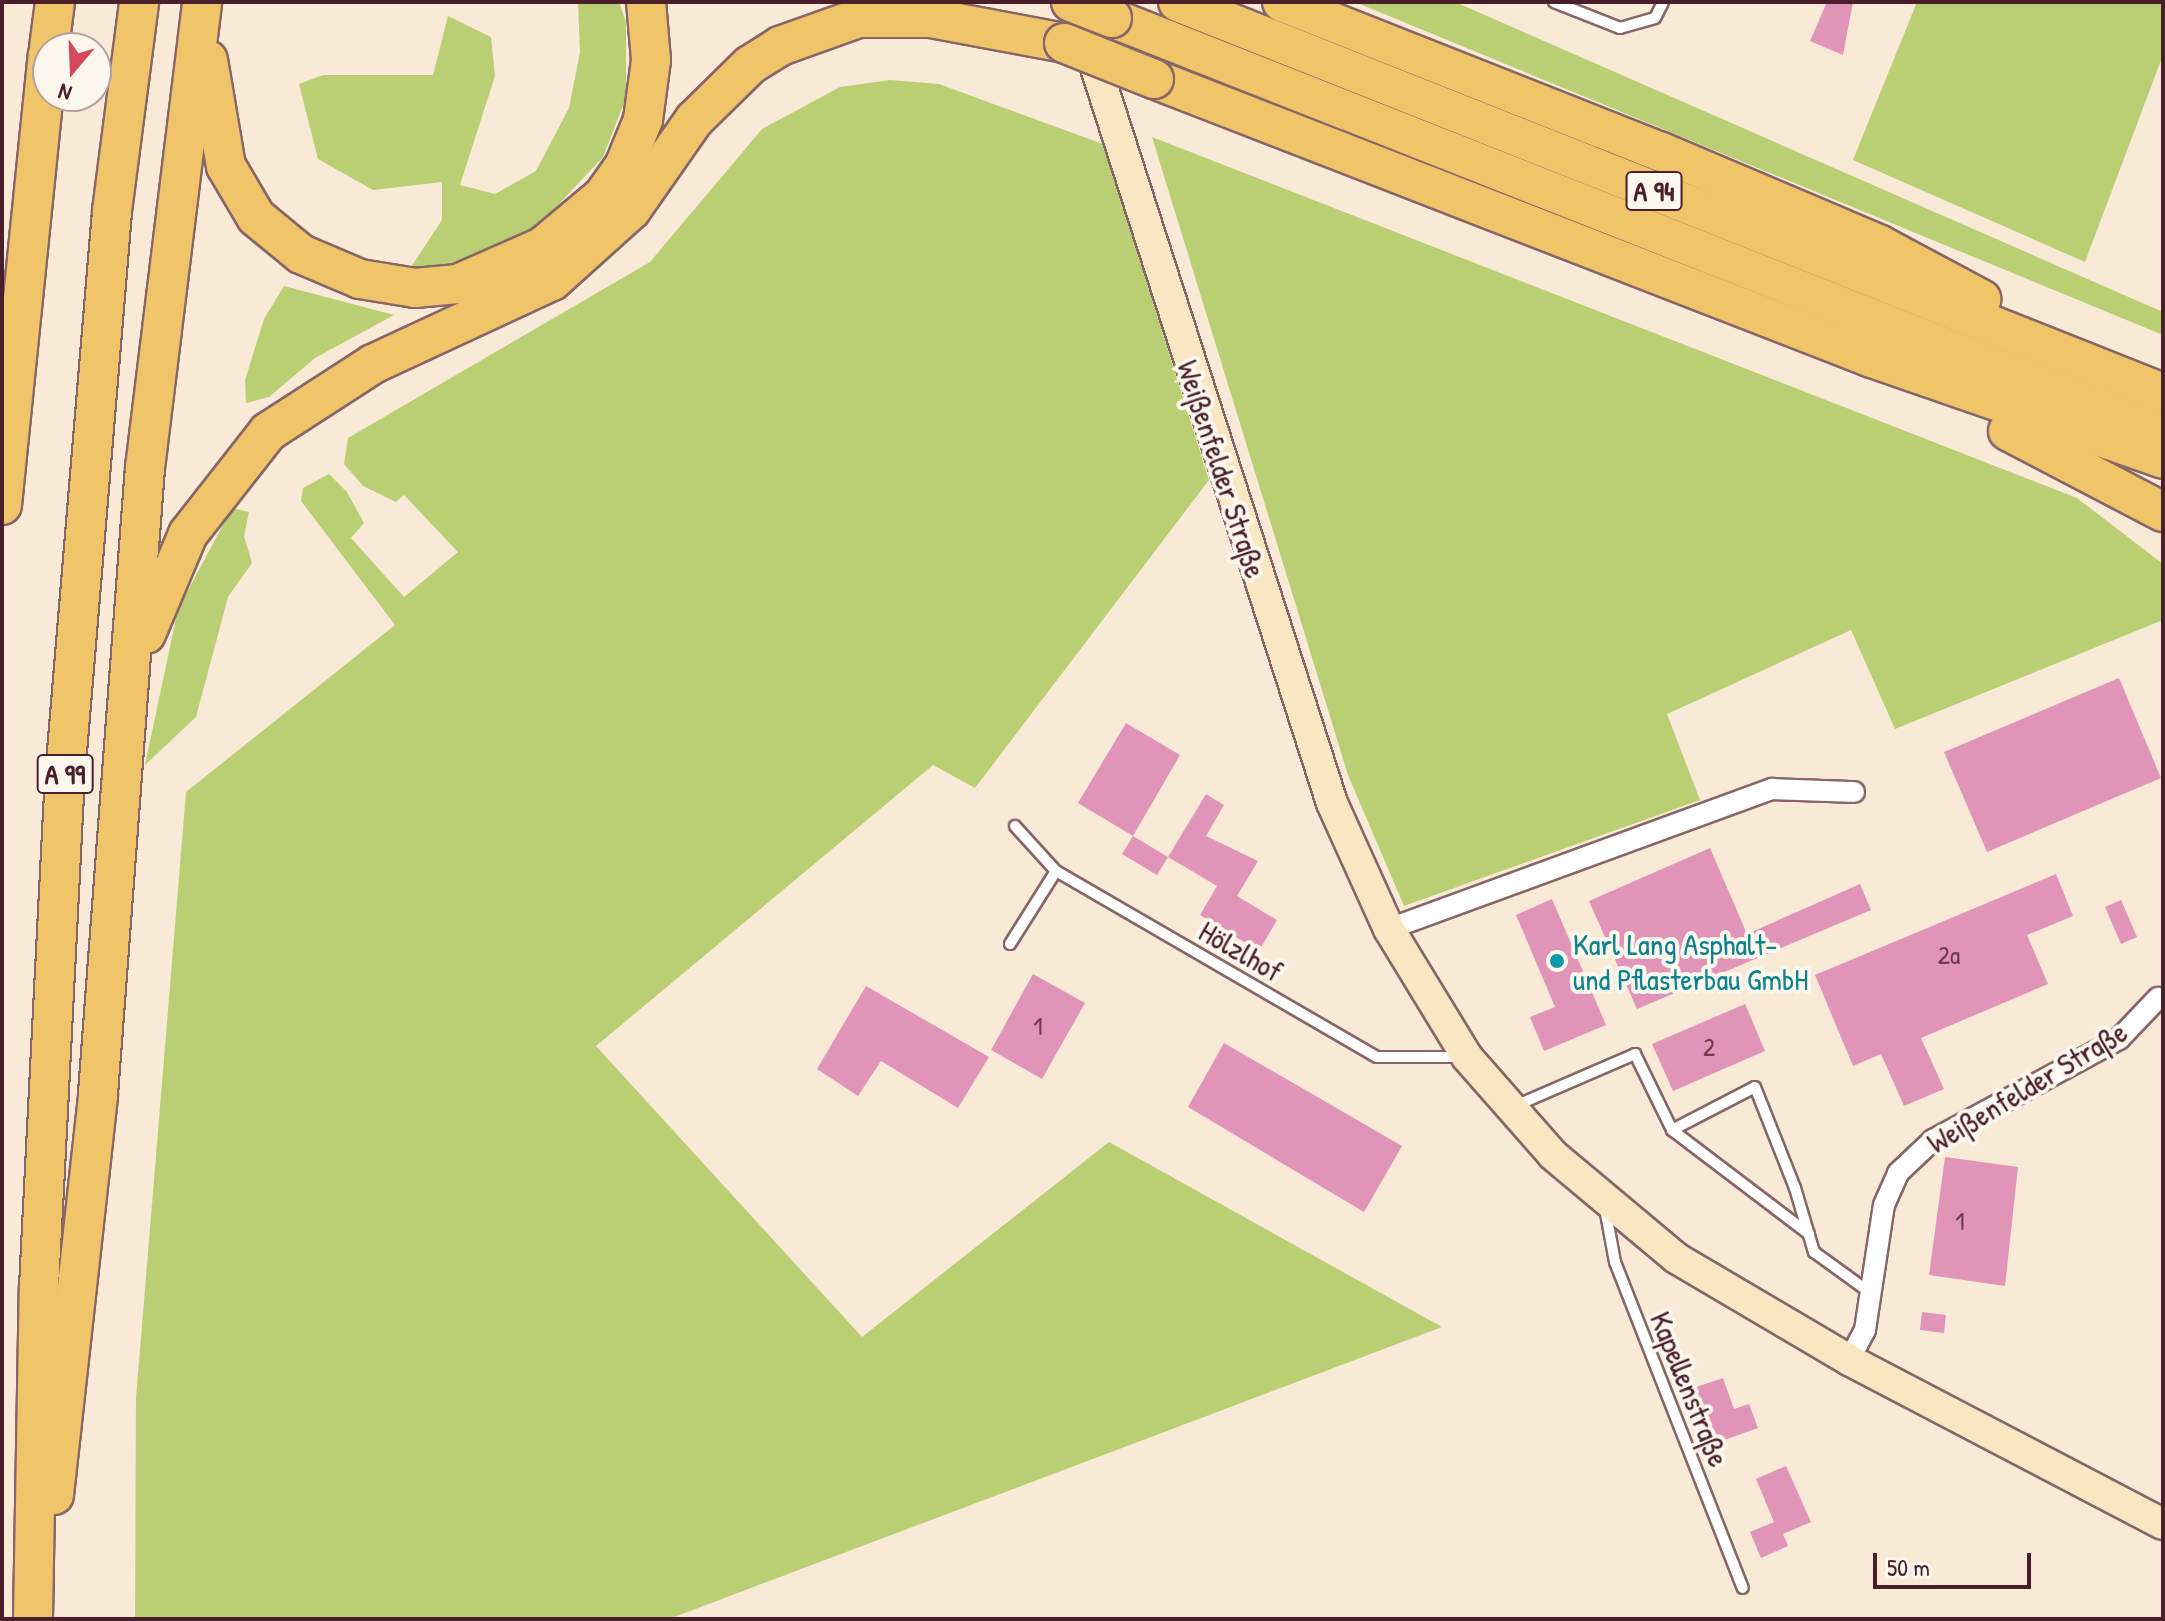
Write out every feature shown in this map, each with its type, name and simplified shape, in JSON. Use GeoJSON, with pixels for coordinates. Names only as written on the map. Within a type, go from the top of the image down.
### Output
{"type":"FeatureCollection","features":[{"type":"Feature","properties":{"kind":"highway"},"geometry":{"type":"LineString","coordinates":[[51,32],[55,2]]}},
{"type":"Feature","properties":{"kind":"highway","name":"A 99"},"geometry":{"type":"LineString","coordinates":[[33,1619],[33,1550],[64,788],[112,211],[139,2]]}},
{"type":"Feature","properties":{"kind":"highway"},"geometry":{"type":"LineString","coordinates":[[33,1550],[53,1503],[70,1389],[145,468],[202,2]]}},
{"type":"Feature","properties":{"kind":"highway"},"geometry":{"type":"LineString","coordinates":[[213,2],[207,71],[214,119],[226,166],[256,217],[301,254],[360,279],[415,288],[491,274],[542,247],[603,196],[643,120],[651,60],[646,2]]}},
{"type":"Feature","properties":{"kind":"highway"},"geometry":{"type":"LineString","coordinates":[[970,2],[1154,79],[1789,324],[2163,459]]}},
{"type":"Feature","properties":{"kind":"highway","name":"A 94"},"geometry":{"type":"LineString","coordinates":[[1073,2],[2163,433]]}},
{"type":"Feature","properties":{"kind":"highway","name":"A 94"},"geometry":{"type":"LineString","coordinates":[[1178,2],[2146,387]]}},
{"type":"Feature","properties":{"kind":"highway"},"geometry":{"type":"LineString","coordinates":[[1282,2],[1880,245],[2071,337],[2146,387]]}},
{"type":"Feature","properties":{"kind":"highway"},"geometry":{"type":"LineString","coordinates":[[127,702],[166,576],[241,460],[336,385],[552,281],[631,210],[694,120],[750,65],[780,46],[858,18],[931,18],[1064,43]]}},
{"type":"Feature","properties":{"kind":"highway"},"geometry":{"type":"LineString","coordinates":[[2,505],[42,112]]}},
{"type":"Feature","properties":{"kind":"highway"},"geometry":{"type":"LineString","coordinates":[[1789,324],[1831,362],[2075,460],[2163,512]]}},
{"type":"Feature","properties":{"kind":"street","name":"Weißenfelder Straße"},"geometry":{"type":"LineString","coordinates":[[1073,2],[1332,803],[1389,929],[1467,1057],[1509,1109],[1604,1203],[1731,1295],[2163,1524]]}},
{"type":"Feature","properties":{"kind":"street"},"geometry":{"type":"LineString","coordinates":[[1389,929],[1772,789],[1854,792]]}},
{"type":"Feature","properties":{"kind":"street","name":"Weißenfelder Straße"},"geometry":{"type":"LineString","coordinates":[[1849,1360],[1874,1295],[1884,1205],[1898,1173],[1933,1140],[2119,1039],[2158,998]]}},
{"type":"Feature","properties":{"kind":"lane"},"geometry":{"type":"LineString","coordinates":[[1554,2],[1620,28],[1655,18],[1663,2]]}},
{"type":"Feature","properties":{"kind":"lane","name":"Hölzlhof"},"geometry":{"type":"LineString","coordinates":[[1015,826],[1056,871],[1377,1057],[1467,1057]]}},
{"type":"Feature","properties":{"kind":"lane"},"geometry":{"type":"LineString","coordinates":[[1010,944],[1056,871]]}},
{"type":"Feature","properties":{"kind":"lane"},"geometry":{"type":"LineString","coordinates":[[1509,1109],[1635,1054],[1672,1130],[1809,1234]]}},
{"type":"Feature","properties":{"kind":"lane"},"geometry":{"type":"LineString","coordinates":[[1672,1130],[1755,1087],[1814,1252],[1874,1295]]}},
{"type":"Feature","properties":{"kind":"lane","name":"Kapellenstraße"},"geometry":{"type":"LineString","coordinates":[[1604,1203],[1615,1262],[1743,1588]]}},
{"type":"Feature","properties":{"kind":"green space"},"geometry":{"type":"Polygon","coordinates":[[[578,2],[619,2],[626,22],[626,98],[603,157],[531,234],[464,267],[411,267],[442,220],[442,182],[373,190],[318,159],[299,84],[323,75],[433,75],[448,16],[491,37],[495,76],[460,185],[495,194],[536,171],[569,108],[580,52],[578,2]]]}},
{"type":"Feature","properties":{"kind":"green space"},"geometry":{"type":"Polygon","coordinates":[[[1355,2],[1455,2],[2163,312],[2163,335],[1355,2]]]}},
{"type":"Feature","properties":{"kind":"green space"},"geometry":{"type":"Polygon","coordinates":[[[1917,2],[2163,2],[2163,55],[2085,262],[1853,160],[1917,2]]]}},
{"type":"Feature","properties":{"kind":"green space"},"geometry":{"type":"Polygon","coordinates":[[[890,80],[939,84],[1103,144],[1209,480],[975,788],[933,765],[596,1046],[862,1337],[1109,1142],[1442,1327],[669,1619],[135,1619],[136,1398],[186,792],[395,625],[301,501],[303,488],[329,474],[347,492],[364,523],[351,538],[404,597],[458,552],[404,495],[396,502],[363,486],[344,464],[348,438],[650,262],[762,129],[840,87],[890,80]]]}},
{"type":"Feature","properties":{"kind":"green space"},"geometry":{"type":"Polygon","coordinates":[[[1152,137],[2077,498],[2163,564],[2163,620],[1895,729],[1851,630],[1667,714],[1700,800],[1404,906],[1348,775],[1152,137]]]}},
{"type":"Feature","properties":{"kind":"green space"},"geometry":{"type":"Polygon","coordinates":[[[284,286],[394,315],[315,358],[269,397],[246,403],[245,380],[264,319],[284,286]]]}},
{"type":"Feature","properties":{"kind":"green space"},"geometry":{"type":"Polygon","coordinates":[[[232,508],[249,512],[244,536],[252,563],[228,597],[196,717],[145,765],[178,609],[232,508]]]}},
{"type":"Feature","properties":{"kind":"building"},"geometry":{"type":"Polygon","coordinates":[[[1827,2],[1853,2],[1843,55],[1810,41],[1827,2]]]}},
{"type":"Feature","properties":{"kind":"building"},"geometry":{"type":"Polygon","coordinates":[[[2119,678],[2161,778],[1987,852],[1944,752],[2119,678]]]}},
{"type":"Feature","properties":{"kind":"building"},"geometry":{"type":"Polygon","coordinates":[[[1126,723],[1180,755],[1133,836],[1078,803],[1126,723]]]}},
{"type":"Feature","properties":{"kind":"building"},"geometry":{"type":"Polygon","coordinates":[[[1206,794],[1224,805],[1206,836],[1258,861],[1237,896],[1277,920],[1259,951],[1200,915],[1217,886],[1168,857],[1206,794]]]}},
{"type":"Feature","properties":{"kind":"building"},"geometry":{"type":"Polygon","coordinates":[[[1133,836],[1168,857],[1157,875],[1122,854],[1133,836]]]}},
{"type":"Feature","properties":{"kind":"building"},"geometry":{"type":"Polygon","coordinates":[[[1710,848],[1747,934],[1860,884],[1871,910],[1637,1009],[1589,901],[1710,848]]]}},
{"type":"Feature","properties":{"kind":"building"},"geometry":{"type":"Polygon","coordinates":[[[2056,874],[2073,916],[2027,935],[2048,984],[1921,1038],[1944,1089],[1904,1106],[1881,1054],[1853,1066],[1815,975],[2056,874]]]}},
{"type":"Feature","properties":{"kind":"building","name":"Karl Lang Asphalt- und Pflasterbau GmbH"},"geometry":{"type":"Polygon","coordinates":[[[1552,899],[1606,1025],[1544,1051],[1530,1017],[1555,1007],[1516,915],[1552,899]]]}},
{"type":"Feature","properties":{"kind":"building"},"geometry":{"type":"Polygon","coordinates":[[[2121,900],[2137,937],[2121,944],[2105,907],[2121,900]]]}},
{"type":"Feature","properties":{"kind":"building"},"geometry":{"type":"Polygon","coordinates":[[[1033,974],[1085,1003],[1042,1079],[991,1050],[1033,974]]]}},
{"type":"Feature","properties":{"kind":"building"},"geometry":{"type":"Polygon","coordinates":[[[866,986],[989,1057],[958,1108],[881,1061],[858,1096],[817,1069],[866,986]]]}},
{"type":"Feature","properties":{"kind":"building"},"geometry":{"type":"Polygon","coordinates":[[[1745,1004],[1765,1051],[1673,1091],[1652,1044],[1745,1004]]]}},
{"type":"Feature","properties":{"kind":"building"},"geometry":{"type":"Polygon","coordinates":[[[1224,1043],[1402,1146],[1364,1212],[1188,1107],[1224,1043]]]}},
{"type":"Feature","properties":{"kind":"building"},"geometry":{"type":"Polygon","coordinates":[[[1945,1157],[2018,1167],[2005,1286],[1929,1275],[1945,1157]]]}},
{"type":"Feature","properties":{"kind":"building"},"geometry":{"type":"Polygon","coordinates":[[[1922,1312],[1946,1315],[1944,1333],[1920,1330],[1922,1312]]]}},
{"type":"Feature","properties":{"kind":"building"},"geometry":{"type":"Polygon","coordinates":[[[1723,1378],[1734,1409],[1749,1404],[1758,1428],[1713,1444],[1693,1388],[1723,1378]]]}},
{"type":"Feature","properties":{"kind":"building"},"geometry":{"type":"Polygon","coordinates":[[[1786,1466],[1811,1522],[1783,1534],[1788,1546],[1761,1558],[1750,1532],[1774,1522],[1756,1479],[1786,1466]]]}},
{"type":"Feature","properties":{"kind":"place","name":"Karl Lang Asphalt- und Pflasterbau GmbH"},"geometry":{"type":"Point","coordinates":[1557,961]}}]}
